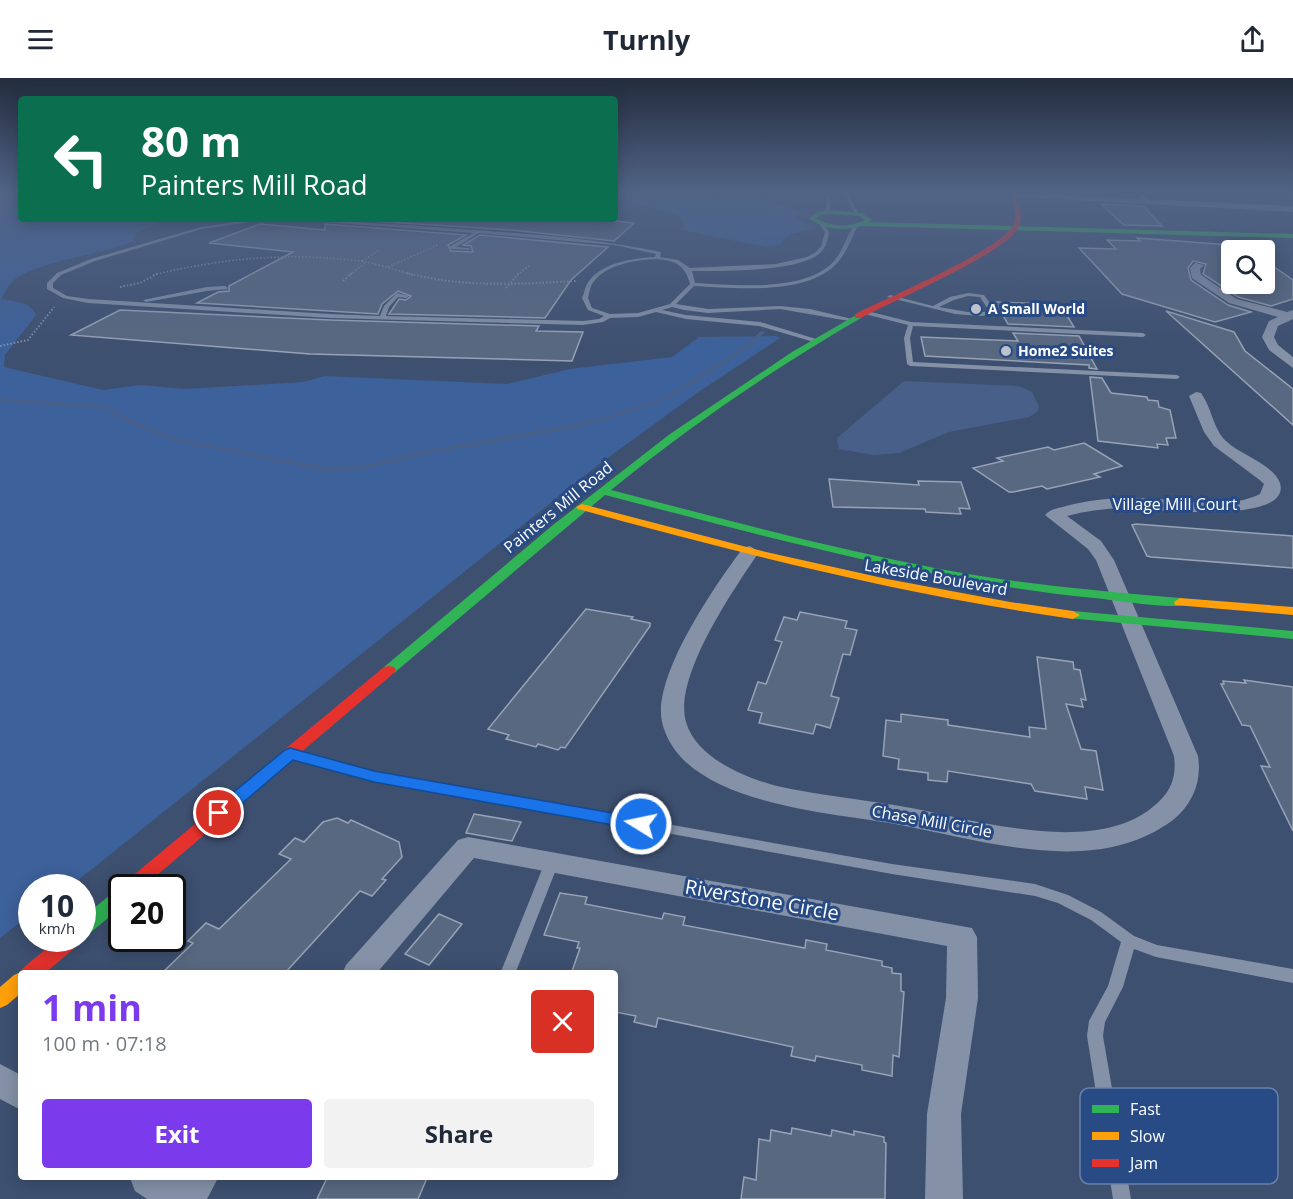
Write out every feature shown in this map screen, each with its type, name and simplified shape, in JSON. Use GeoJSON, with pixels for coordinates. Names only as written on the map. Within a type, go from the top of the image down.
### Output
{"type":"FeatureCollection","features":[{"type":"Feature","properties":{"kind":"main road","name":"Painters Mill Road"},"geometry":{"type":"LineString","coordinates":[[147,874],[582,507],[729,395],[849,319],[997,244]]}},
{"type":"Feature","properties":{"kind":"main road"},"geometry":{"type":"LineString","coordinates":[[648,456],[652,475]]}},
{"type":"Feature","properties":{"kind":"main road","name":"Lakeside Boulevard"},"geometry":{"type":"LineString","coordinates":[[603,491],[857,556],[943,574],[1030,588],[1293,611]]}},
{"type":"Feature","properties":{"kind":"main road"},"geometry":{"type":"LineString","coordinates":[[661,494],[669,503],[685,513]]}},
{"type":"Feature","properties":{"kind":"main road","name":"Lakeside Boulevard"},"geometry":{"type":"LineString","coordinates":[[582,507],[863,580],[942,596],[1028,610],[1293,635]]}},
{"type":"Feature","properties":{"kind":"main road"},"geometry":{"type":"LineString","coordinates":[[96,917],[108,907]]}},
{"type":"Feature","properties":{"kind":"main road"},"geometry":{"type":"LineString","coordinates":[[35,970],[55,952]]}},
{"type":"Feature","properties":{"kind":"main road"},"geometry":{"type":"LineString","coordinates":[[0,999],[18,984]]}},
{"type":"Feature","properties":{"kind":"street"},"geometry":{"type":"LineString","coordinates":[[1199,265],[1195,268],[1196,276],[1225,297],[1290,315]]}},
{"type":"Feature","properties":{"kind":"street"},"geometry":{"type":"LineString","coordinates":[[1290,315],[1274,324],[1269,337],[1273,346],[1293,364]]}},
{"type":"Feature","properties":{"kind":"street","name":"Village Mill Court"},"geometry":{"type":"LineString","coordinates":[[1121,596],[1113,574],[1095,544],[1054,515],[1072,509],[1124,503],[1228,507],[1266,498],[1271,492],[1272,484],[1264,473],[1218,442],[1207,422],[1203,404],[1196,396]]}},
{"type":"Feature","properties":{"kind":"street","name":"Chase Mill Circle"},"geometry":{"type":"LineString","coordinates":[[750,552],[731,577],[678,676],[672,698],[674,721],[686,744],[710,767],[744,785],[784,796],[1023,837],[1070,842],[1108,840],[1136,832],[1159,819],[1178,800],[1189,778],[1186,756],[1176,729],[1121,596]]}},
{"type":"Feature","properties":{"kind":"street","name":"Riverstone Circle"},"geometry":{"type":"LineString","coordinates":[[360,970],[468,847],[962,937],[962,998],[944,1114],[944,1199]]}},
{"type":"Feature","properties":{"kind":"street"},"geometry":{"type":"LineString","coordinates":[[0,1080],[18,1092]]}},
{"type":"Feature","properties":{"kind":"street"},"geometry":{"type":"LineString","coordinates":[[151,1180],[180,1199]]}},
{"type":"Feature","properties":{"kind":"street"},"geometry":{"type":"LineString","coordinates":[[185,1199],[199,1180]]}},
{"type":"Feature","properties":{"kind":"lane"},"geometry":{"type":"LineString","coordinates":[[145,244],[67,269],[53,278],[50,289],[70,298],[382,318],[565,324],[594,322],[609,319],[609,316]]}},
{"type":"Feature","properties":{"kind":"lane"},"geometry":{"type":"LineString","coordinates":[[457,244],[451,248],[469,249]]}},
{"type":"Feature","properties":{"kind":"lane"},"geometry":{"type":"LineString","coordinates":[[617,244],[659,253],[657,258]]}},
{"type":"Feature","properties":{"kind":"lane"},"geometry":{"type":"LineString","coordinates":[[808,259],[821,250],[824,244]]}},
{"type":"Feature","properties":{"kind":"lane"},"geometry":{"type":"LineString","coordinates":[[693,285],[689,270],[680,263],[657,258],[638,259],[616,265],[590,282],[585,291],[587,304],[597,313],[625,316],[672,305],[693,285],[748,287],[783,284],[821,273],[836,263],[846,244]]}},
{"type":"Feature","properties":{"kind":"lane"},"geometry":{"type":"LineString","coordinates":[[689,270],[817,260]]}},
{"type":"Feature","properties":{"kind":"lane"},"geometry":{"type":"LineString","coordinates":[[827,261],[836,263]]}},
{"type":"Feature","properties":{"kind":"lane"},"geometry":{"type":"LineString","coordinates":[[134,303],[196,290],[225,288]]}},
{"type":"Feature","properties":{"kind":"lane"},"geometry":{"type":"LineString","coordinates":[[890,297],[935,307],[978,315],[994,312],[982,296],[968,293],[955,296],[935,307]]}},
{"type":"Feature","properties":{"kind":"lane"},"geometry":{"type":"LineString","coordinates":[[382,318],[386,307],[397,295],[406,296]]}},
{"type":"Feature","properties":{"kind":"lane"},"geometry":{"type":"LineString","coordinates":[[672,305],[702,311],[782,307],[849,319]]}},
{"type":"Feature","properties":{"kind":"lane"},"geometry":{"type":"LineString","coordinates":[[656,310],[698,318],[760,324],[814,340]]}},
{"type":"Feature","properties":{"kind":"lane"},"geometry":{"type":"LineString","coordinates":[[698,318],[702,311]]}},
{"type":"Feature","properties":{"kind":"lane"},"geometry":{"type":"LineString","coordinates":[[863,312],[938,330]]}},
{"type":"Feature","properties":{"kind":"lane"},"geometry":{"type":"LineString","coordinates":[[911,324],[907,338],[910,364],[1177,377]]}},
{"type":"Feature","properties":{"kind":"lane"},"geometry":{"type":"LineString","coordinates":[[922,326],[1143,335]]}},
{"type":"Feature","properties":{"kind":"lane"},"geometry":{"type":"LineString","coordinates":[[977,332],[986,328]]}},
{"type":"Feature","properties":{"kind":"lane"},"geometry":{"type":"LineString","coordinates":[[290,754],[374,776],[892,869],[1035,890],[1063,899],[1096,916],[1129,940],[1156,951],[1293,976]]}},
{"type":"Feature","properties":{"kind":"lane"},"geometry":{"type":"LineString","coordinates":[[509,970],[552,862]]}},
{"type":"Feature","properties":{"kind":"lane"},"geometry":{"type":"LineString","coordinates":[[1104,1088],[1095,1036],[1097,1021],[1115,987],[1129,940]]}},
{"type":"Feature","properties":{"kind":"lane"},"geometry":{"type":"LineString","coordinates":[[1120,1184],[1122,1199]]}},
{"type":"Feature","properties":{"kind":"path"},"geometry":{"type":"LineString","coordinates":[[361,261],[378,251]]}},
{"type":"Feature","properties":{"kind":"path"},"geometry":{"type":"LineString","coordinates":[[118,288],[195,264],[240,257],[308,257],[361,261],[448,282],[507,286],[590,282]]}},
{"type":"Feature","properties":{"kind":"path"},"geometry":{"type":"LineString","coordinates":[[343,281],[366,262]]}},
{"type":"Feature","properties":{"kind":"path"},"geometry":{"type":"LineString","coordinates":[[507,286],[529,266]]}},
{"type":"Feature","properties":{"kind":"path"},"geometry":{"type":"LineString","coordinates":[[0,346],[28,340],[53,307],[70,298]]}},
{"type":"Feature","properties":{"kind":"shaded area"},"geometry":{"type":"Polygon","coordinates":[[[0,244],[125,244],[51,264],[21,275],[11,283],[1,299],[26,305],[34,310],[36,315],[5,355],[4,367],[103,390],[140,385],[185,389],[303,382],[325,376],[507,384],[570,369],[672,357],[699,337],[776,336],[780,338],[697,393],[598,465],[86,874],[18,874],[18,924],[0,938],[0,244]]]}},
{"type":"Feature","properties":{"kind":"shaded area"},"geometry":{"type":"Polygon","coordinates":[[[754,244],[780,244],[767,247],[754,244]]]}},
{"type":"Feature","properties":{"kind":"shaded area"},"geometry":{"type":"Polygon","coordinates":[[[904,381],[1018,386],[1032,392],[1039,406],[1037,412],[1029,417],[949,432],[899,453],[873,455],[839,449],[837,438],[904,381]]]}},
{"type":"Feature","properties":{"kind":"building"},"geometry":{"type":"Polygon","coordinates":[[[221,244],[449,244],[451,251],[473,252],[471,246],[463,245],[579,244],[608,247],[571,280],[545,318],[389,314],[399,299],[406,300],[411,296],[398,291],[382,304],[378,314],[197,303],[218,292],[229,291],[229,286],[293,252],[221,244]]]}},
{"type":"Feature","properties":{"kind":"building"},"geometry":{"type":"Polygon","coordinates":[[[1111,244],[1221,244],[1221,286],[1203,274],[1206,264],[1193,261],[1188,268],[1191,280],[1228,305],[1251,312],[1215,322],[1122,294],[1079,248],[1116,249],[1111,244]]]}},
{"type":"Feature","properties":{"kind":"building"},"geometry":{"type":"Polygon","coordinates":[[[1275,268],[1293,280],[1293,299],[1271,306],[1233,294],[1275,294],[1275,268]]]}},
{"type":"Feature","properties":{"kind":"building"},"geometry":{"type":"Polygon","coordinates":[[[995,302],[1060,304],[1074,327],[1008,324],[995,302]]]}},
{"type":"Feature","properties":{"kind":"building"},"geometry":{"type":"Polygon","coordinates":[[[120,310],[330,320],[539,326],[536,331],[583,332],[572,361],[310,354],[71,335],[120,310]]]}},
{"type":"Feature","properties":{"kind":"building"},"geometry":{"type":"Polygon","coordinates":[[[1166,311],[1234,332],[1245,351],[1293,389],[1293,425],[1166,311]]]}},
{"type":"Feature","properties":{"kind":"building","name":"Home2 Suites"},"geometry":{"type":"Polygon","coordinates":[[[1013,333],[1079,336],[1097,369],[1089,368],[1089,365],[925,356],[921,337],[1018,341],[1013,333]]]}},
{"type":"Feature","properties":{"kind":"building"},"geometry":{"type":"Polygon","coordinates":[[[1090,377],[1102,378],[1111,393],[1147,397],[1148,400],[1158,401],[1159,407],[1170,410],[1176,438],[1166,438],[1168,445],[1157,444],[1158,448],[1098,441],[1090,377]]]}},
{"type":"Feature","properties":{"kind":"building"},"geometry":{"type":"Polygon","coordinates":[[[1084,443],[1122,466],[1094,474],[1100,477],[1047,489],[1042,486],[1013,492],[1009,492],[973,468],[1003,461],[997,458],[1048,447],[1054,450],[1084,443]]]}},
{"type":"Feature","properties":{"kind":"building"},"geometry":{"type":"Polygon","coordinates":[[[829,479],[919,485],[918,481],[961,482],[970,509],[959,508],[961,514],[926,512],[925,509],[833,507],[829,479]]]}},
{"type":"Feature","properties":{"kind":"building"},"geometry":{"type":"Polygon","coordinates":[[[1132,525],[1293,536],[1293,568],[1147,556],[1132,525]]]}},
{"type":"Feature","properties":{"kind":"building"},"geometry":{"type":"Polygon","coordinates":[[[586,609],[633,617],[631,619],[650,623],[650,626],[565,748],[561,747],[558,750],[538,744],[536,747],[506,739],[509,735],[488,729],[586,609]]]}},
{"type":"Feature","properties":{"kind":"building"},"geometry":{"type":"Polygon","coordinates":[[[800,612],[847,621],[845,628],[857,630],[850,655],[843,654],[831,696],[839,698],[830,728],[816,724],[813,734],[759,723],[762,713],[748,710],[758,682],[766,684],[782,642],[775,640],[784,617],[797,620],[800,612]]]}},
{"type":"Feature","properties":{"kind":"building"},"geometry":{"type":"Polygon","coordinates":[[[1037,657],[1073,662],[1074,669],[1080,670],[1086,700],[1081,699],[1083,707],[1066,704],[1081,749],[1096,751],[1103,790],[1085,787],[1087,799],[1035,791],[1031,784],[948,771],[947,782],[928,780],[928,773],[898,769],[899,759],[883,756],[886,720],[901,722],[901,714],[948,720],[948,725],[1030,737],[1029,727],[1046,729],[1037,657]]]}},
{"type":"Feature","properties":{"kind":"building"},"geometry":{"type":"Polygon","coordinates":[[[1244,680],[1293,687],[1293,831],[1261,766],[1270,767],[1250,726],[1242,725],[1221,684],[1224,684],[1223,681],[1246,683],[1244,680]]]}},
{"type":"Feature","properties":{"kind":"building"},"geometry":{"type":"Polygon","coordinates":[[[474,814],[521,822],[512,841],[466,833],[474,814]]]}},
{"type":"Feature","properties":{"kind":"building"},"geometry":{"type":"Polygon","coordinates":[[[337,818],[348,823],[351,820],[399,842],[402,857],[382,879],[386,880],[372,896],[360,891],[288,970],[165,970],[186,952],[193,943],[188,941],[206,923],[219,929],[291,859],[279,854],[295,838],[304,842],[323,822],[337,818]]]}},
{"type":"Feature","properties":{"kind":"building"},"geometry":{"type":"Polygon","coordinates":[[[560,893],[587,897],[585,904],[662,919],[664,913],[685,917],[683,925],[805,948],[806,940],[827,944],[826,950],[882,961],[882,966],[892,968],[892,973],[901,974],[901,991],[904,992],[899,1057],[893,1055],[892,1076],[862,1070],[862,1065],[816,1056],[815,1061],[791,1056],[793,1047],[658,1018],[656,1027],[634,1022],[636,1016],[618,1013],[618,970],[572,970],[580,948],[577,948],[579,942],[544,935],[560,893]]]}},
{"type":"Feature","properties":{"kind":"building"},"geometry":{"type":"Polygon","coordinates":[[[439,914],[462,924],[429,965],[405,954],[439,914]]]}},
{"type":"Feature","properties":{"kind":"building"},"geometry":{"type":"Polygon","coordinates":[[[792,1128],[831,1136],[832,1130],[854,1135],[854,1131],[884,1137],[886,1143],[885,1199],[741,1199],[744,1177],[756,1180],[759,1139],[770,1141],[771,1130],[791,1134],[792,1128]]]}},
{"type":"Feature","properties":{"kind":"building"},"geometry":{"type":"Polygon","coordinates":[[[326,1180],[426,1180],[418,1199],[317,1199],[326,1180]]]}},
{"type":"Feature","properties":{"kind":"waterway"},"geometry":{"type":"LineString","coordinates":[[0,400],[107,407],[123,418],[175,439],[323,469],[361,468],[426,452],[570,427],[620,414],[668,397],[748,346],[763,332]]}},
{"type":"Feature","properties":{"kind":"traffic: fast"},"geometry":{"type":"LineString","coordinates":[[389,670],[615,481],[673,437],[795,353],[858,316]]}},
{"type":"Feature","properties":{"kind":"traffic: fast"},"geometry":{"type":"LineString","coordinates":[[603,491],[813,545],[940,573],[1030,587],[1180,602]]}},
{"type":"Feature","properties":{"kind":"traffic: fast"},"geometry":{"type":"LineString","coordinates":[[1073,615],[1293,635]]}},
{"type":"Feature","properties":{"kind":"traffic: fast"},"geometry":{"type":"LineString","coordinates":[[96,917],[108,907]]}},
{"type":"Feature","properties":{"kind":"traffic: slow"},"geometry":{"type":"LineString","coordinates":[[582,507],[825,570],[948,595],[1073,615]]}},
{"type":"Feature","properties":{"kind":"traffic: slow"},"geometry":{"type":"LineString","coordinates":[[1180,602],[1293,611]]}},
{"type":"Feature","properties":{"kind":"traffic: slow"},"geometry":{"type":"LineString","coordinates":[[0,999],[18,984]]}},
{"type":"Feature","properties":{"kind":"traffic: jam"},"geometry":{"type":"LineString","coordinates":[[858,316],[968,261],[995,244]]}},
{"type":"Feature","properties":{"kind":"traffic: jam"},"geometry":{"type":"LineString","coordinates":[[147,874],[389,670]]}},
{"type":"Feature","properties":{"kind":"traffic: jam"},"geometry":{"type":"LineString","coordinates":[[35,970],[56,952]]}},
{"type":"Feature","properties":{"kind":"place","name":"A Small World"},"geometry":{"type":"Point","coordinates":[976,309]}},
{"type":"Feature","properties":{"kind":"place","name":"Home2 Suites"},"geometry":{"type":"Point","coordinates":[1006,351]}},
{"type":"Feature","properties":{"kind":"route"},"geometry":{"type":"LineString","coordinates":[[219,813],[290,754],[374,776],[641,824]]}}]}
